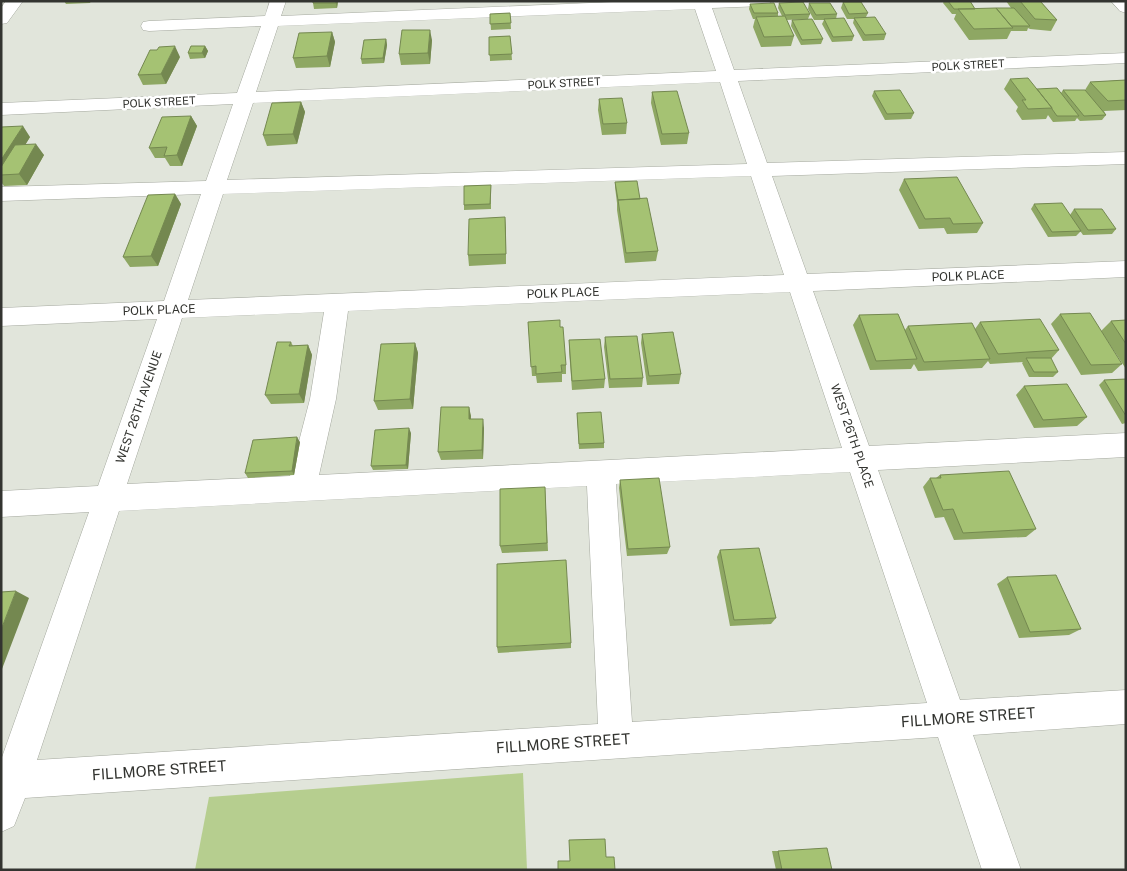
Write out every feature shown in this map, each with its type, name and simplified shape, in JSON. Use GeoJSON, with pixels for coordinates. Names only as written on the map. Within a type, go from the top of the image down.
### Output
{"type":"FeatureCollection","features":[{"type":"Feature","properties":{"kind":"street"},"geometry":{"type":"LineString","coordinates":[[1,19],[15,1]]}},
{"type":"Feature","properties":{"kind":"street"},"geometry":{"type":"LineString","coordinates":[[149,26],[274,11],[763,1]]}},
{"type":"Feature","properties":{"kind":"street"},"geometry":{"type":"LineString","coordinates":[[1119,1],[1126,8]]}},
{"type":"Feature","properties":{"kind":"street","name":"WEST 26TH PLACE"},"geometry":{"type":"LineString","coordinates":[[702,2],[1002,870]]}},
{"type":"Feature","properties":{"kind":"street","name":"WEST 26TH AVENUE"},"geometry":{"type":"LineString","coordinates":[[1,813],[7,781],[108,499],[274,11]]}},
{"type":"Feature","properties":{"kind":"street","name":"POLK STREET"},"geometry":{"type":"LineString","coordinates":[[1,109],[1126,58]]}},
{"type":"Feature","properties":{"kind":"street"},"geometry":{"type":"LineString","coordinates":[[1,194],[1126,158]]}},
{"type":"Feature","properties":{"kind":"street","name":"POLK PLACE"},"geometry":{"type":"LineString","coordinates":[[1,317],[799,282],[1126,270]]}},
{"type":"Feature","properties":{"kind":"street"},"geometry":{"type":"LineString","coordinates":[[301,489],[323,399],[338,303]]}},
{"type":"Feature","properties":{"kind":"street"},"geometry":{"type":"LineString","coordinates":[[1,504],[1126,445]]}},
{"type":"Feature","properties":{"kind":"street"},"geometry":{"type":"LineString","coordinates":[[601,473],[616,740]]}},
{"type":"Feature","properties":{"kind":"street","name":"FILLMORE STREET"},"geometry":{"type":"LineString","coordinates":[[7,781],[1126,707]]}},
{"type":"Feature","properties":{"kind":"green space"},"geometry":{"type":"Polygon","coordinates":[[[523,773],[527,870],[195,870],[209,797],[523,773]]]}},
{"type":"Feature","properties":{"kind":"building"},"geometry":{"type":"Polygon","coordinates":[[[313,1],[336,1],[336,3],[313,3],[313,1]]]}},
{"type":"Feature","properties":{"kind":"building"},"geometry":{"type":"Polygon","coordinates":[[[948,1],[970,1],[975,9],[954,9],[948,1]]]}},
{"type":"Feature","properties":{"kind":"building"},"geometry":{"type":"Polygon","coordinates":[[[1020,1],[1040,1],[1057,20],[1035,19],[1020,1]]]}},
{"type":"Feature","properties":{"kind":"building"},"geometry":{"type":"Polygon","coordinates":[[[803,2],[810,14],[785,15],[779,3],[803,2]]]}},
{"type":"Feature","properties":{"kind":"building"},"geometry":{"type":"Polygon","coordinates":[[[843,2],[861,2],[868,13],[849,14],[843,2]]]}},
{"type":"Feature","properties":{"kind":"building"},"geometry":{"type":"Polygon","coordinates":[[[774,3],[778,13],[754,13],[750,4],[774,3]]]}},
{"type":"Feature","properties":{"kind":"building"},"geometry":{"type":"Polygon","coordinates":[[[809,3],[830,3],[837,14],[816,15],[809,3]]]}},
{"type":"Feature","properties":{"kind":"building"},"geometry":{"type":"Polygon","coordinates":[[[996,8],[1013,28],[974,29],[958,9],[996,8]]]}},
{"type":"Feature","properties":{"kind":"building"},"geometry":{"type":"Polygon","coordinates":[[[996,8],[1014,8],[1030,26],[1011,26],[996,8]]]}},
{"type":"Feature","properties":{"kind":"building"},"geometry":{"type":"Polygon","coordinates":[[[510,13],[511,23],[490,24],[490,14],[510,13]]]}},
{"type":"Feature","properties":{"kind":"building"},"geometry":{"type":"Polygon","coordinates":[[[785,16],[794,36],[764,37],[756,17],[785,16]]]}},
{"type":"Feature","properties":{"kind":"building"},"geometry":{"type":"Polygon","coordinates":[[[875,17],[886,34],[865,35],[854,18],[875,17]]]}},
{"type":"Feature","properties":{"kind":"building"},"geometry":{"type":"Polygon","coordinates":[[[844,18],[854,36],[833,37],[824,19],[844,18]]]}},
{"type":"Feature","properties":{"kind":"building"},"geometry":{"type":"Polygon","coordinates":[[[812,19],[823,39],[802,40],[792,20],[812,19]]]}},
{"type":"Feature","properties":{"kind":"building"},"geometry":{"type":"Polygon","coordinates":[[[402,30],[430,30],[428,53],[399,54],[402,30]]]}},
{"type":"Feature","properties":{"kind":"building"},"geometry":{"type":"Polygon","coordinates":[[[332,32],[327,56],[293,58],[299,33],[332,32]]]}},
{"type":"Feature","properties":{"kind":"building"},"geometry":{"type":"Polygon","coordinates":[[[510,36],[512,54],[489,55],[489,37],[510,36]]]}},
{"type":"Feature","properties":{"kind":"building"},"geometry":{"type":"Polygon","coordinates":[[[386,39],[383,58],[361,59],[364,40],[386,39]]]}},
{"type":"Feature","properties":{"kind":"building"},"geometry":{"type":"Polygon","coordinates":[[[175,46],[161,74],[138,75],[150,50],[157,50],[159,47],[175,46]]]}},
{"type":"Feature","properties":{"kind":"building"},"geometry":{"type":"Polygon","coordinates":[[[191,46],[205,46],[202,53],[188,53],[191,46]]]}},
{"type":"Feature","properties":{"kind":"building"},"geometry":{"type":"Polygon","coordinates":[[[1028,78],[1052,108],[1028,109],[1022,100],[1026,100],[1010,79],[1028,78]]]}},
{"type":"Feature","properties":{"kind":"building"},"geometry":{"type":"Polygon","coordinates":[[[1126,80],[1126,100],[1108,101],[1090,82],[1126,80]]]}},
{"type":"Feature","properties":{"kind":"building"},"geometry":{"type":"Polygon","coordinates":[[[1057,88],[1079,116],[1057,116],[1037,89],[1057,88]]]}},
{"type":"Feature","properties":{"kind":"building"},"geometry":{"type":"Polygon","coordinates":[[[900,90],[914,113],[887,114],[874,91],[900,90]]]}},
{"type":"Feature","properties":{"kind":"building"},"geometry":{"type":"Polygon","coordinates":[[[1063,90],[1085,90],[1106,115],[1084,116],[1063,90]]]}},
{"type":"Feature","properties":{"kind":"building"},"geometry":{"type":"Polygon","coordinates":[[[677,91],[689,133],[662,134],[652,92],[677,91]]]}},
{"type":"Feature","properties":{"kind":"building"},"geometry":{"type":"Polygon","coordinates":[[[622,98],[627,123],[603,124],[599,99],[622,98]]]}},
{"type":"Feature","properties":{"kind":"building"},"geometry":{"type":"Polygon","coordinates":[[[301,102],[293,134],[263,135],[272,103],[301,102]]]}},
{"type":"Feature","properties":{"kind":"building"},"geometry":{"type":"Polygon","coordinates":[[[191,116],[177,155],[164,156],[167,147],[149,148],[162,117],[191,116]]]}},
{"type":"Feature","properties":{"kind":"building"},"geometry":{"type":"Polygon","coordinates":[[[23,126],[1,160],[1,127],[23,126]]]}},
{"type":"Feature","properties":{"kind":"building"},"geometry":{"type":"Polygon","coordinates":[[[36,144],[19,174],[1,175],[1,167],[15,145],[36,144]]]}},
{"type":"Feature","properties":{"kind":"building"},"geometry":{"type":"Polygon","coordinates":[[[957,177],[983,223],[953,224],[950,218],[925,219],[904,179],[957,177]]]}},
{"type":"Feature","properties":{"kind":"building"},"geometry":{"type":"Polygon","coordinates":[[[637,181],[640,199],[618,200],[615,182],[637,181]]]}},
{"type":"Feature","properties":{"kind":"building"},"geometry":{"type":"Polygon","coordinates":[[[491,185],[490,204],[464,205],[464,186],[491,185]]]}},
{"type":"Feature","properties":{"kind":"building"},"geometry":{"type":"Polygon","coordinates":[[[175,194],[151,256],[123,257],[148,195],[175,194]]]}},
{"type":"Feature","properties":{"kind":"building"},"geometry":{"type":"Polygon","coordinates":[[[647,198],[658,251],[626,253],[618,200],[647,198]]]}},
{"type":"Feature","properties":{"kind":"building"},"geometry":{"type":"Polygon","coordinates":[[[1062,203],[1081,231],[1052,232],[1034,204],[1062,203]]]}},
{"type":"Feature","properties":{"kind":"building"},"geometry":{"type":"Polygon","coordinates":[[[1074,209],[1102,209],[1116,229],[1088,230],[1074,209]]]}},
{"type":"Feature","properties":{"kind":"building"},"geometry":{"type":"Polygon","coordinates":[[[505,217],[506,254],[468,255],[469,219],[505,217]]]}},
{"type":"Feature","properties":{"kind":"building"},"geometry":{"type":"Polygon","coordinates":[[[1090,313],[1122,364],[1091,365],[1060,314],[1090,313]]]}},
{"type":"Feature","properties":{"kind":"building"},"geometry":{"type":"Polygon","coordinates":[[[898,314],[917,359],[876,361],[859,315],[898,314]]]}},
{"type":"Feature","properties":{"kind":"building"},"geometry":{"type":"Polygon","coordinates":[[[1040,319],[1059,350],[998,354],[980,322],[1040,319]]]}},
{"type":"Feature","properties":{"kind":"building"},"geometry":{"type":"Polygon","coordinates":[[[560,320],[560,327],[563,327],[566,365],[561,365],[562,372],[536,374],[536,366],[531,367],[528,322],[560,320]]]}},
{"type":"Feature","properties":{"kind":"building"},"geometry":{"type":"Polygon","coordinates":[[[1126,320],[1126,344],[1111,321],[1126,320]]]}},
{"type":"Feature","properties":{"kind":"building"},"geometry":{"type":"Polygon","coordinates":[[[972,323],[990,359],[924,362],[908,326],[972,323]]]}},
{"type":"Feature","properties":{"kind":"building"},"geometry":{"type":"Polygon","coordinates":[[[673,332],[681,374],[649,376],[642,334],[673,332]]]}},
{"type":"Feature","properties":{"kind":"building"},"geometry":{"type":"Polygon","coordinates":[[[637,336],[643,378],[610,379],[605,337],[637,336]]]}},
{"type":"Feature","properties":{"kind":"building"},"geometry":{"type":"Polygon","coordinates":[[[600,339],[605,379],[572,381],[569,340],[600,339]]]}},
{"type":"Feature","properties":{"kind":"building"},"geometry":{"type":"Polygon","coordinates":[[[277,342],[291,342],[289,346],[308,345],[299,394],[265,395],[277,342]]]}},
{"type":"Feature","properties":{"kind":"building"},"geometry":{"type":"Polygon","coordinates":[[[415,343],[410,399],[374,401],[381,344],[415,343]]]}},
{"type":"Feature","properties":{"kind":"building"},"geometry":{"type":"Polygon","coordinates":[[[1026,358],[1051,358],[1058,372],[1034,372],[1026,358]]]}},
{"type":"Feature","properties":{"kind":"building"},"geometry":{"type":"Polygon","coordinates":[[[1126,379],[1126,416],[1104,380],[1126,379]]]}},
{"type":"Feature","properties":{"kind":"building"},"geometry":{"type":"Polygon","coordinates":[[[1067,384],[1087,417],[1043,420],[1024,386],[1067,384]]]}},
{"type":"Feature","properties":{"kind":"building"},"geometry":{"type":"Polygon","coordinates":[[[441,407],[469,407],[469,419],[483,419],[482,450],[438,452],[441,407]]]}},
{"type":"Feature","properties":{"kind":"building"},"geometry":{"type":"Polygon","coordinates":[[[601,412],[604,443],[579,444],[577,413],[601,412]]]}},
{"type":"Feature","properties":{"kind":"building"},"geometry":{"type":"Polygon","coordinates":[[[409,428],[406,465],[371,466],[375,430],[409,428]]]}},
{"type":"Feature","properties":{"kind":"building"},"geometry":{"type":"Polygon","coordinates":[[[297,437],[292,471],[245,473],[253,440],[297,437]]]}},
{"type":"Feature","properties":{"kind":"building"},"geometry":{"type":"Polygon","coordinates":[[[1009,471],[1036,529],[963,533],[953,509],[943,510],[930,478],[941,478],[940,475],[1009,471]]]}},
{"type":"Feature","properties":{"kind":"building"},"geometry":{"type":"Polygon","coordinates":[[[659,478],[670,547],[628,549],[620,480],[659,478]]]}},
{"type":"Feature","properties":{"kind":"building"},"geometry":{"type":"Polygon","coordinates":[[[545,487],[547,543],[500,546],[500,489],[545,487]]]}},
{"type":"Feature","properties":{"kind":"building"},"geometry":{"type":"Polygon","coordinates":[[[759,548],[776,618],[734,620],[720,550],[759,548]]]}},
{"type":"Feature","properties":{"kind":"building"},"geometry":{"type":"Polygon","coordinates":[[[566,560],[571,643],[497,647],[497,564],[566,560]]]}},
{"type":"Feature","properties":{"kind":"building"},"geometry":{"type":"Polygon","coordinates":[[[1056,575],[1081,629],[1030,632],[1007,577],[1056,575]]]}},
{"type":"Feature","properties":{"kind":"building"},"geometry":{"type":"Polygon","coordinates":[[[16,591],[1,630],[1,592],[16,591]]]}},
{"type":"Feature","properties":{"kind":"building"},"geometry":{"type":"Polygon","coordinates":[[[605,839],[606,857],[614,857],[615,870],[558,870],[558,861],[570,861],[569,840],[605,839]]]}},
{"type":"Feature","properties":{"kind":"building"},"geometry":{"type":"Polygon","coordinates":[[[827,848],[832,870],[782,870],[778,851],[827,848]]]}}]}
